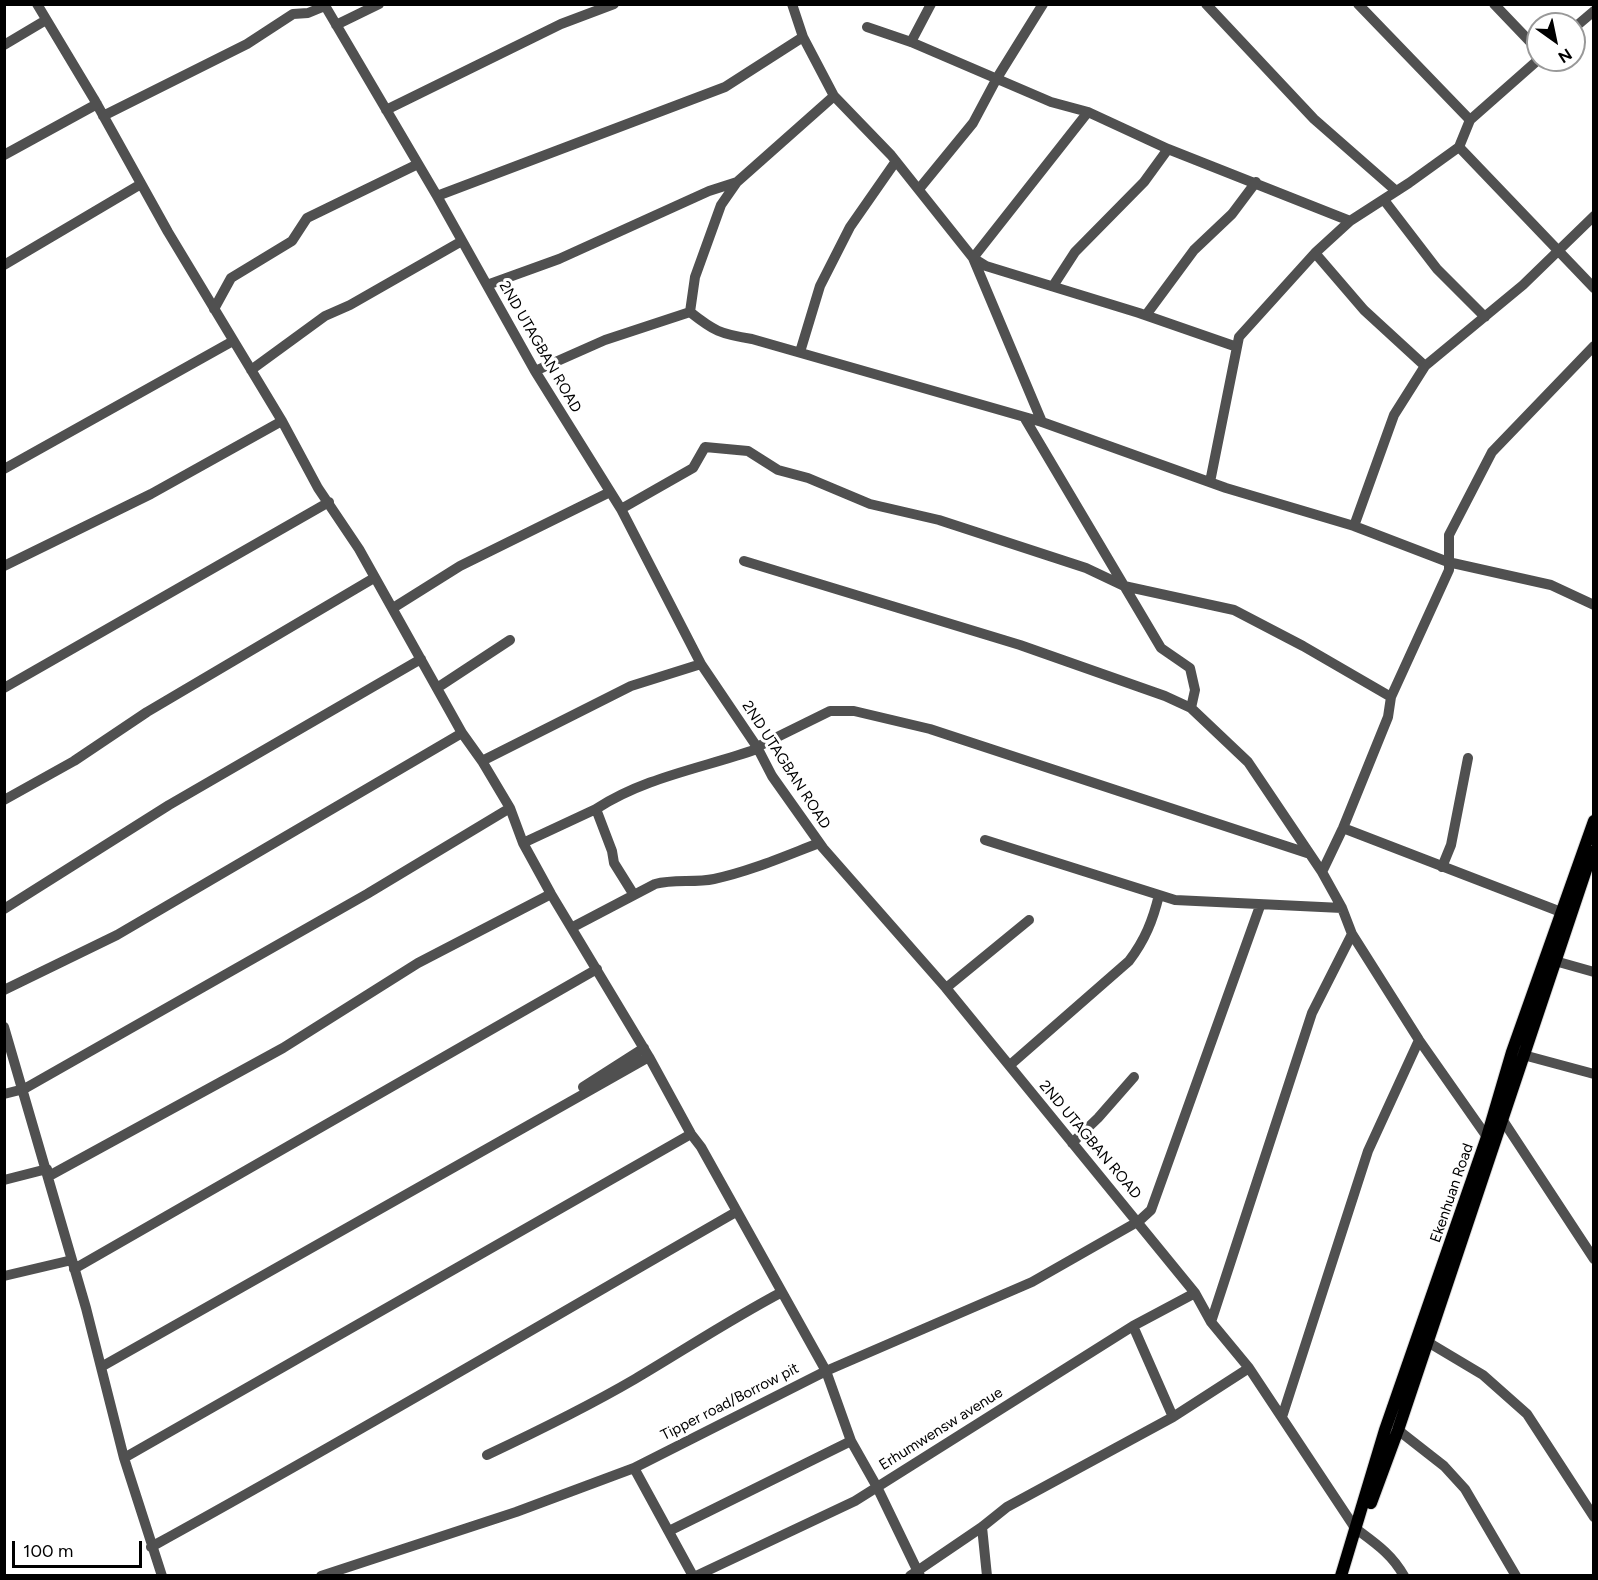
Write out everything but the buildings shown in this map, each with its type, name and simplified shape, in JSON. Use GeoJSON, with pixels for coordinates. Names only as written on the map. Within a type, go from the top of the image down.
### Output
{"type":"FeatureCollection","features":[{"type":"Feature","properties":{"kind":"main road","name":"Ekenhuan Road"},"geometry":{"type":"LineString","coordinates":[[1349,1575],[1358,1530],[1385,1430],[1517,1053],[1593,821]]}},
{"type":"Feature","properties":{"kind":"main road","name":"Ekenhuan Road"},"geometry":{"type":"LineString","coordinates":[[1341,1575],[1398,1430],[1502,1119],[1517,1053],[1555,961],[1593,846]]}},
{"type":"Feature","properties":{"kind":"street"},"geometry":{"type":"LineString","coordinates":[[37,4],[282,422],[318,488],[329,502],[393,608],[462,733],[510,808],[524,843],[551,894],[573,927],[691,1134],[701,1147],[826,1371],[851,1442],[877,1487],[916,1574],[1007,1507],[1173,1417],[1249,1368]]}},
{"type":"Feature","properties":{"kind":"street"},"geometry":{"type":"LineString","coordinates":[[336,25],[379,4]]}},
{"type":"Feature","properties":{"kind":"street"},"geometry":{"type":"LineString","coordinates":[[386,110],[561,24],[614,4]]}},
{"type":"Feature","properties":{"kind":"street"},"geometry":{"type":"LineString","coordinates":[[792,4],[803,37],[834,96],[896,161],[973,258],[1042,422]]}},
{"type":"Feature","properties":{"kind":"street"},"geometry":{"type":"LineString","coordinates":[[911,42],[931,4]]}},
{"type":"Feature","properties":{"kind":"street"},"geometry":{"type":"LineString","coordinates":[[919,189],[973,123],[997,78],[1043,4]]}},
{"type":"Feature","properties":{"kind":"street"},"geometry":{"type":"LineString","coordinates":[[1206,4],[1314,119],[1395,190]]}},
{"type":"Feature","properties":{"kind":"street"},"geometry":{"type":"LineString","coordinates":[[1358,4],[1470,120]]}},
{"type":"Feature","properties":{"kind":"street"},"geometry":{"type":"LineString","coordinates":[[1494,4],[1526,37]]}},
{"type":"Feature","properties":{"kind":"street"},"geometry":{"type":"LineString","coordinates":[[103,116],[247,44],[293,14],[308,13],[325,5]]}},
{"type":"Feature","properties":{"kind":"street","name":"2ND UTAGBAN ROAD"},"geometry":{"type":"LineString","coordinates":[[325,5],[437,196],[535,371],[621,509],[701,664],[757,748],[772,776],[819,843],[946,988],[1072,1143],[1139,1221],[1195,1293],[1211,1322],[1249,1368],[1358,1530],[1395,1560],[1404,1575]]}},
{"type":"Feature","properties":{"kind":"street"},"geometry":{"type":"LineString","coordinates":[[4,45],[46,20]]}},
{"type":"Feature","properties":{"kind":"street"},"geometry":{"type":"LineString","coordinates":[[867,27],[911,42],[1051,102],[1088,112],[1168,149],[1350,221]]}},
{"type":"Feature","properties":{"kind":"street"},"geometry":{"type":"LineString","coordinates":[[437,196],[725,87],[803,37]]}},
{"type":"Feature","properties":{"kind":"street"},"geometry":{"type":"LineString","coordinates":[[1210,483],[1239,337],[1315,253],[1350,221],[1459,147],[1470,120],[1526,71]]}},
{"type":"Feature","properties":{"kind":"street"},"geometry":{"type":"LineString","coordinates":[[690,312],[695,278],[721,205],[737,182],[834,96]]}},
{"type":"Feature","properties":{"kind":"street"},"geometry":{"type":"LineString","coordinates":[[4,155],[97,104]]}},
{"type":"Feature","properties":{"kind":"street"},"geometry":{"type":"LineString","coordinates":[[973,258],[1088,112]]}},
{"type":"Feature","properties":{"kind":"street"},"geometry":{"type":"LineString","coordinates":[[1459,147],[1593,288]]}},
{"type":"Feature","properties":{"kind":"street"},"geometry":{"type":"LineString","coordinates":[[1053,286],[1075,252],[1144,182],[1168,149]]}},
{"type":"Feature","properties":{"kind":"street"},"geometry":{"type":"LineString","coordinates":[[800,352],[820,286],[850,227],[896,161]]}},
{"type":"Feature","properties":{"kind":"street"},"geometry":{"type":"LineString","coordinates":[[214,309],[231,278],[292,240],[307,218],[418,164]]}},
{"type":"Feature","properties":{"kind":"street"},"geometry":{"type":"LineString","coordinates":[[487,285],[558,258],[709,191],[737,182]]}},
{"type":"Feature","properties":{"kind":"street"},"geometry":{"type":"LineString","coordinates":[[1146,315],[1194,250],[1232,214],[1256,182]]}},
{"type":"Feature","properties":{"kind":"street"},"geometry":{"type":"LineString","coordinates":[[4,265],[141,184]]}},
{"type":"Feature","properties":{"kind":"street"},"geometry":{"type":"LineString","coordinates":[[1383,200],[1437,269],[1485,317]]}},
{"type":"Feature","properties":{"kind":"street"},"geometry":{"type":"LineString","coordinates":[[1354,526],[1394,415],[1425,366],[1485,317],[1559,251],[1593,216]]}},
{"type":"Feature","properties":{"kind":"street"},"geometry":{"type":"LineString","coordinates":[[251,370],[325,316],[350,305],[462,242]]}},
{"type":"Feature","properties":{"kind":"street"},"geometry":{"type":"LineString","coordinates":[[1315,253],[1364,310],[1425,366]]}},
{"type":"Feature","properties":{"kind":"street"},"geometry":{"type":"LineString","coordinates":[[973,258],[986,266],[1146,315],[1237,347]]}},
{"type":"Feature","properties":{"kind":"street"},"geometry":{"type":"LineString","coordinates":[[690,312],[705,326],[724,335],[752,339],[800,352],[1042,422],[1210,483],[1354,526],[1448,562],[1551,585],[1593,605]]}},
{"type":"Feature","properties":{"kind":"street"},"geometry":{"type":"LineString","coordinates":[[535,371],[605,340],[690,312]]}},
{"type":"Feature","properties":{"kind":"street"},"geometry":{"type":"LineString","coordinates":[[4,470],[233,341]]}},
{"type":"Feature","properties":{"kind":"street"},"geometry":{"type":"LineString","coordinates":[[1322,872],[1343,828],[1388,717],[1391,697],[1449,570],[1449,535],[1492,452],[1593,346]]}},
{"type":"Feature","properties":{"kind":"street"},"geometry":{"type":"LineString","coordinates":[[1024,417],[1091,526],[1161,648],[1190,668],[1195,690],[1191,708]]}},
{"type":"Feature","properties":{"kind":"street"},"geometry":{"type":"LineString","coordinates":[[4,566],[151,494],[282,422]]}},
{"type":"Feature","properties":{"kind":"street"},"geometry":{"type":"LineString","coordinates":[[621,509],[693,468],[705,447],[748,451],[778,470],[808,477],[870,504],[939,520],[1086,568],[1124,586],[1234,610],[1303,646],[1391,697]]}},
{"type":"Feature","properties":{"kind":"street"},"geometry":{"type":"LineString","coordinates":[[393,608],[460,566],[610,492]]}},
{"type":"Feature","properties":{"kind":"street"},"geometry":{"type":"LineString","coordinates":[[4,688],[329,502]]}},
{"type":"Feature","properties":{"kind":"street"},"geometry":{"type":"LineString","coordinates":[[744,561],[1020,645],[1165,696],[1191,708],[1248,762],[1307,853],[1322,872],[1342,908],[1352,934],[1419,1040],[1487,1137]]}},
{"type":"Feature","properties":{"kind":"street"},"geometry":{"type":"LineString","coordinates":[[4,800],[74,761],[147,712],[374,578]]}},
{"type":"Feature","properties":{"kind":"street"},"geometry":{"type":"LineString","coordinates":[[437,688],[510,640]]}},
{"type":"Feature","properties":{"kind":"street"},"geometry":{"type":"LineString","coordinates":[[4,909],[169,805],[421,659]]}},
{"type":"Feature","properties":{"kind":"street"},"geometry":{"type":"LineString","coordinates":[[482,761],[631,686],[701,664]]}},
{"type":"Feature","properties":{"kind":"street"},"geometry":{"type":"LineString","coordinates":[[524,843],[644,783],[698,769],[757,748],[830,711],[854,711],[930,729],[1307,853]]}},
{"type":"Feature","properties":{"kind":"street"},"geometry":{"type":"LineString","coordinates":[[4,990],[117,935],[462,733]]}},
{"type":"Feature","properties":{"kind":"street"},"geometry":{"type":"LineString","coordinates":[[1442,867],[1451,845],[1468,758]]}},
{"type":"Feature","properties":{"kind":"street"},"geometry":{"type":"LineString","coordinates":[[4,1094],[24,1089],[367,894],[510,808]]}},
{"type":"Feature","properties":{"kind":"street"},"geometry":{"type":"LineString","coordinates":[[596,809],[612,851],[614,863],[634,895]]}},
{"type":"Feature","properties":{"kind":"street"},"geometry":{"type":"LineString","coordinates":[[1343,828],[1562,912]]}},
{"type":"Feature","properties":{"kind":"street"},"geometry":{"type":"LineString","coordinates":[[985,840],[1175,900],[1260,906],[1342,908]]}},
{"type":"Feature","properties":{"kind":"street"},"geometry":{"type":"LineString","coordinates":[[573,927],[634,895],[668,881],[712,879],[751,869],[819,843]]}},
{"type":"Feature","properties":{"kind":"street"},"geometry":{"type":"LineString","coordinates":[[4,1180],[48,1173],[283,1048],[418,963],[551,894]]}},
{"type":"Feature","properties":{"kind":"street"},"geometry":{"type":"LineString","coordinates":[[1010,1065],[1129,961],[1142,943],[1152,923],[1159,895]]}},
{"type":"Feature","properties":{"kind":"street"},"geometry":{"type":"LineString","coordinates":[[1139,1221],[1151,1210],[1260,906]]}},
{"type":"Feature","properties":{"kind":"street"},"geometry":{"type":"LineString","coordinates":[[946,988],[1029,920]]}},
{"type":"Feature","properties":{"kind":"street"},"geometry":{"type":"LineString","coordinates":[[1211,1322],[1312,1013],[1352,934]]}},
{"type":"Feature","properties":{"kind":"street"},"geometry":{"type":"LineString","coordinates":[[1555,961],[1593,972]]}},
{"type":"Feature","properties":{"kind":"street"},"geometry":{"type":"LineString","coordinates":[[4,1276],[73,1265],[597,969]]}},
{"type":"Feature","properties":{"kind":"street"},"geometry":{"type":"LineString","coordinates":[[4,1027],[48,1173],[124,1458],[151,1547],[162,1575]]}},
{"type":"Feature","properties":{"kind":"street"},"geometry":{"type":"LineString","coordinates":[[1282,1417],[1368,1151],[1419,1040]]}},
{"type":"Feature","properties":{"kind":"street"},"geometry":{"type":"LineString","coordinates":[[262,1268],[430,1178],[578,1090],[646,1053]]}},
{"type":"Feature","properties":{"kind":"street"},"geometry":{"type":"LineString","coordinates":[[101,1367],[646,1053]]}},
{"type":"Feature","properties":{"kind":"street"},"geometry":{"type":"LineString","coordinates":[[1517,1053],[1593,1074]]}},
{"type":"Feature","properties":{"kind":"street"},"geometry":{"type":"LineString","coordinates":[[1072,1143],[1098,1118],[1134,1077]]}},
{"type":"Feature","properties":{"kind":"street"},"geometry":{"type":"LineString","coordinates":[[1502,1119],[1593,1259]]}},
{"type":"Feature","properties":{"kind":"street"},"geometry":{"type":"LineString","coordinates":[[309,1353],[691,1134]]}},
{"type":"Feature","properties":{"kind":"street"},"geometry":{"type":"LineString","coordinates":[[124,1458],[691,1134]]}},
{"type":"Feature","properties":{"kind":"street"},"geometry":{"type":"LineString","coordinates":[[151,1547],[315,1457],[474,1362],[736,1212]]}},
{"type":"Feature","properties":{"kind":"street","name":"Tipper road/Borrow pit"},"geometry":{"type":"LineString","coordinates":[[321,1575],[516,1512],[634,1468],[826,1371],[1032,1282],[1139,1221]]}},
{"type":"Feature","properties":{"kind":"street"},"geometry":{"type":"LineString","coordinates":[[487,1455],[559,1422],[637,1378],[723,1323],[782,1292]]}},
{"type":"Feature","properties":{"kind":"street","name":"Erhumwensw avenue"},"geometry":{"type":"LineString","coordinates":[[695,1575],[834,1511],[877,1487],[1133,1326],[1195,1293]]}},
{"type":"Feature","properties":{"kind":"street"},"geometry":{"type":"LineString","coordinates":[[1133,1326],[1173,1417]]}},
{"type":"Feature","properties":{"kind":"street"},"geometry":{"type":"LineString","coordinates":[[1426,1341],[1483,1375],[1527,1414],[1593,1517]]}},
{"type":"Feature","properties":{"kind":"street"},"geometry":{"type":"LineString","coordinates":[[1398,1430],[1444,1466],[1465,1489],[1516,1575]]}},
{"type":"Feature","properties":{"kind":"street"},"geometry":{"type":"LineString","coordinates":[[669,1531],[851,1442]]}},
{"type":"Feature","properties":{"kind":"street"},"geometry":{"type":"LineString","coordinates":[[634,1468],[695,1575]]}},
{"type":"Feature","properties":{"kind":"street"},"geometry":{"type":"LineString","coordinates":[[982,1527],[987,1575]]}}]}
